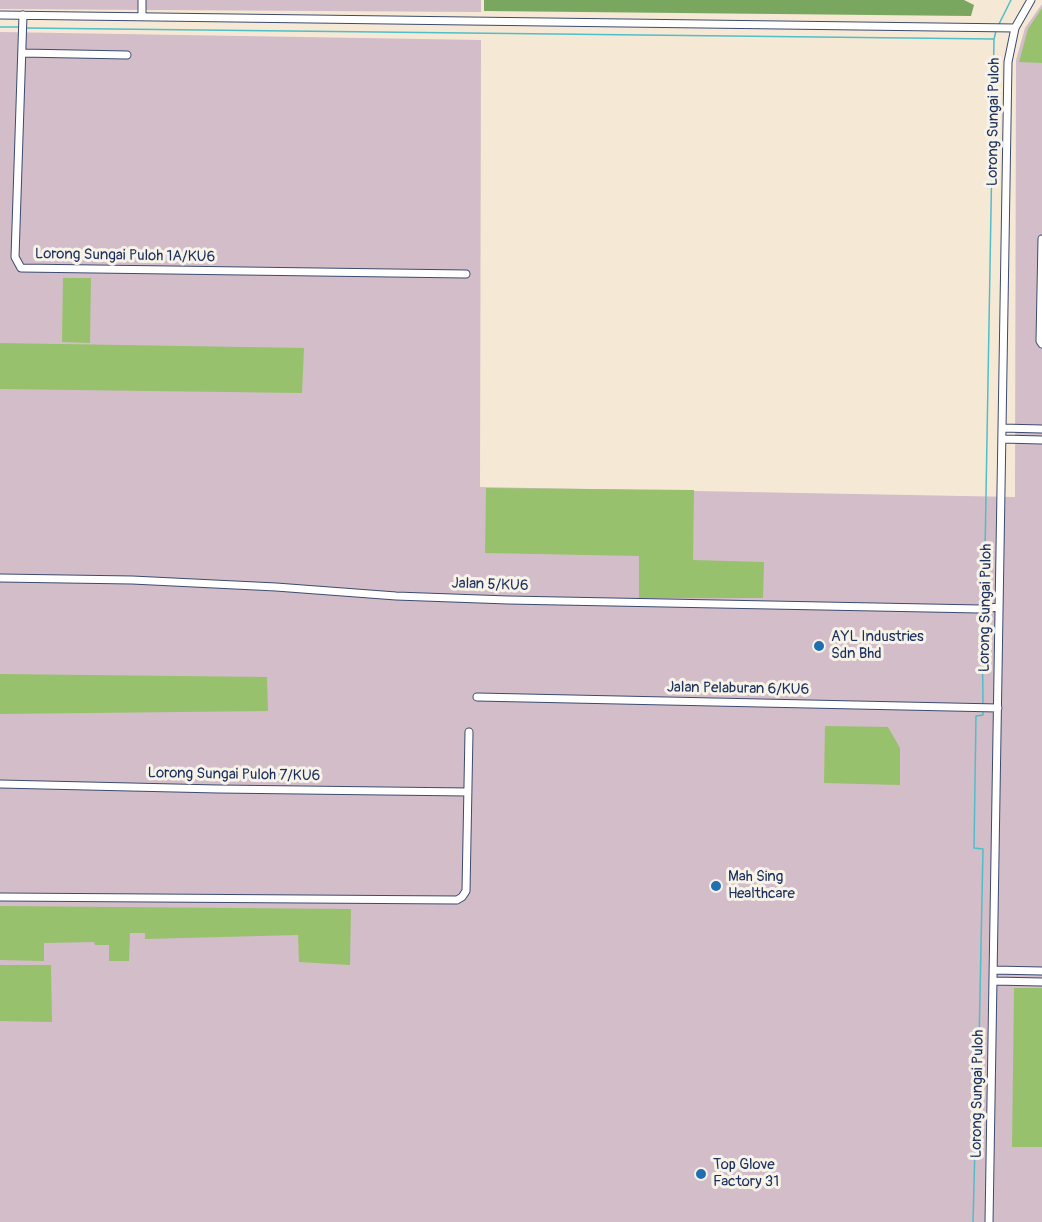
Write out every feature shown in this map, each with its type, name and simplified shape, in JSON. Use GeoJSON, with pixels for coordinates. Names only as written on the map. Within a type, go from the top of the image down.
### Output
{"type":"FeatureCollection","features":[{"type":"Feature","properties":{"kind":"street"},"geometry":{"type":"LineString","coordinates":[[142,0],[142,17]]}},
{"type":"Feature","properties":{"kind":"street","name":"Lorong Sungai Puloh"},"geometry":{"type":"LineString","coordinates":[[989,1222],[998,708],[997,608],[1008,69],[1009,50],[1015,28],[1031,0]]}},
{"type":"Feature","properties":{"kind":"street"},"geometry":{"type":"LineString","coordinates":[[0,15],[23,19],[142,17],[1015,28]]}},
{"type":"Feature","properties":{"kind":"street","name":"Lorong Sungai Puloh 1A/KU6"},"geometry":{"type":"LineString","coordinates":[[23,19],[15,257],[21,268],[466,274]]}},
{"type":"Feature","properties":{"kind":"street"},"geometry":{"type":"LineString","coordinates":[[22,53],[127,56]]}},
{"type":"Feature","properties":{"kind":"street"},"geometry":{"type":"LineString","coordinates":[[1042,239],[1040,341],[1042,344]]}},
{"type":"Feature","properties":{"kind":"street"},"geometry":{"type":"LineString","coordinates":[[1002,428],[1042,429]]}},
{"type":"Feature","properties":{"kind":"street"},"geometry":{"type":"LineString","coordinates":[[1002,439],[1042,440]]}},
{"type":"Feature","properties":{"kind":"street","name":"Jalan 5/KU6"},"geometry":{"type":"LineString","coordinates":[[0,578],[132,580],[478,599],[997,608]]}},
{"type":"Feature","properties":{"kind":"street","name":"Jalan Pelaburan 6/KU6"},"geometry":{"type":"LineString","coordinates":[[477,697],[998,708]]}},
{"type":"Feature","properties":{"kind":"street"},"geometry":{"type":"LineString","coordinates":[[0,897],[457,900],[466,891],[469,732]]}},
{"type":"Feature","properties":{"kind":"street","name":"Lorong Sungai Puloh 7/KU6"},"geometry":{"type":"LineString","coordinates":[[0,784],[468,792]]}},
{"type":"Feature","properties":{"kind":"street"},"geometry":{"type":"LineString","coordinates":[[993,970],[1042,971]]}},
{"type":"Feature","properties":{"kind":"street"},"geometry":{"type":"LineString","coordinates":[[993,981],[1042,982]]}},
{"type":"Feature","properties":{"kind":"shaded area"},"geometry":{"type":"Polygon","coordinates":[[[0,0],[481,0],[481,12],[0,9],[0,0]]]}},
{"type":"Feature","properties":{"kind":"shaded area"},"geometry":{"type":"Polygon","coordinates":[[[1042,4],[1042,1222],[0,1222],[0,32],[481,40],[480,487],[1015,497],[1016,60],[1025,28],[1042,4]]]}},
{"type":"Feature","properties":{"kind":"green space"},"geometry":{"type":"Polygon","coordinates":[[[484,0],[964,0],[974,5],[971,16],[484,11],[484,0]]]}},
{"type":"Feature","properties":{"kind":"green space"},"geometry":{"type":"Polygon","coordinates":[[[1042,8],[1042,63],[1019,62],[1028,29],[1042,8]]]}},
{"type":"Feature","properties":{"kind":"green space"},"geometry":{"type":"Polygon","coordinates":[[[63,278],[91,278],[90,343],[62,342],[63,278]]]}},
{"type":"Feature","properties":{"kind":"green space"},"geometry":{"type":"Polygon","coordinates":[[[0,343],[304,348],[302,393],[0,389],[0,343]]]}},
{"type":"Feature","properties":{"kind":"green space"},"geometry":{"type":"Polygon","coordinates":[[[486,488],[694,490],[693,560],[764,562],[763,598],[639,598],[639,556],[485,553],[486,488]]]}},
{"type":"Feature","properties":{"kind":"green space"},"geometry":{"type":"Polygon","coordinates":[[[0,674],[267,677],[268,711],[0,714],[0,674]]]}},
{"type":"Feature","properties":{"kind":"green space"},"geometry":{"type":"Polygon","coordinates":[[[825,726],[888,727],[900,748],[900,785],[824,783],[825,726]]]}},
{"type":"Feature","properties":{"kind":"green space"},"geometry":{"type":"Polygon","coordinates":[[[0,906],[351,909],[350,965],[299,962],[298,935],[145,939],[145,933],[130,933],[129,961],[109,961],[109,945],[95,945],[94,942],[44,943],[44,961],[0,960],[0,906]]]}},
{"type":"Feature","properties":{"kind":"green space"},"geometry":{"type":"Polygon","coordinates":[[[0,965],[51,965],[52,1022],[0,1021],[0,965]]]}},
{"type":"Feature","properties":{"kind":"green space"},"geometry":{"type":"Polygon","coordinates":[[[1014,988],[1042,988],[1042,1147],[1012,1147],[1014,988]]]}},
{"type":"Feature","properties":{"kind":"waterway"},"geometry":{"type":"LineString","coordinates":[[999,24],[1011,0]]}},
{"type":"Feature","properties":{"kind":"waterway"},"geometry":{"type":"LineString","coordinates":[[0,27],[20,27]]}},
{"type":"Feature","properties":{"kind":"waterway"},"geometry":{"type":"LineString","coordinates":[[25,28],[994,39],[996,31]]}},
{"type":"Feature","properties":{"kind":"waterway"},"geometry":{"type":"LineString","coordinates":[[982,607],[982,572],[985,552],[994,39]]}},
{"type":"Feature","properties":{"kind":"waterway"},"geometry":{"type":"LineString","coordinates":[[982,612],[983,706]]}},
{"type":"Feature","properties":{"kind":"waterway"},"geometry":{"type":"LineString","coordinates":[[973,1222],[983,849],[974,848],[976,716],[983,715],[983,711]]}},
{"type":"Feature","properties":{"kind":"place","name":"AYL Industries Sdn Bhd"},"geometry":{"type":"Point","coordinates":[819,646]}},
{"type":"Feature","properties":{"kind":"place","name":"Mah Sing Healthcare"},"geometry":{"type":"Point","coordinates":[716,886]}},
{"type":"Feature","properties":{"kind":"place","name":"Top Glove Factory 31"},"geometry":{"type":"Point","coordinates":[701,1174]}}]}
